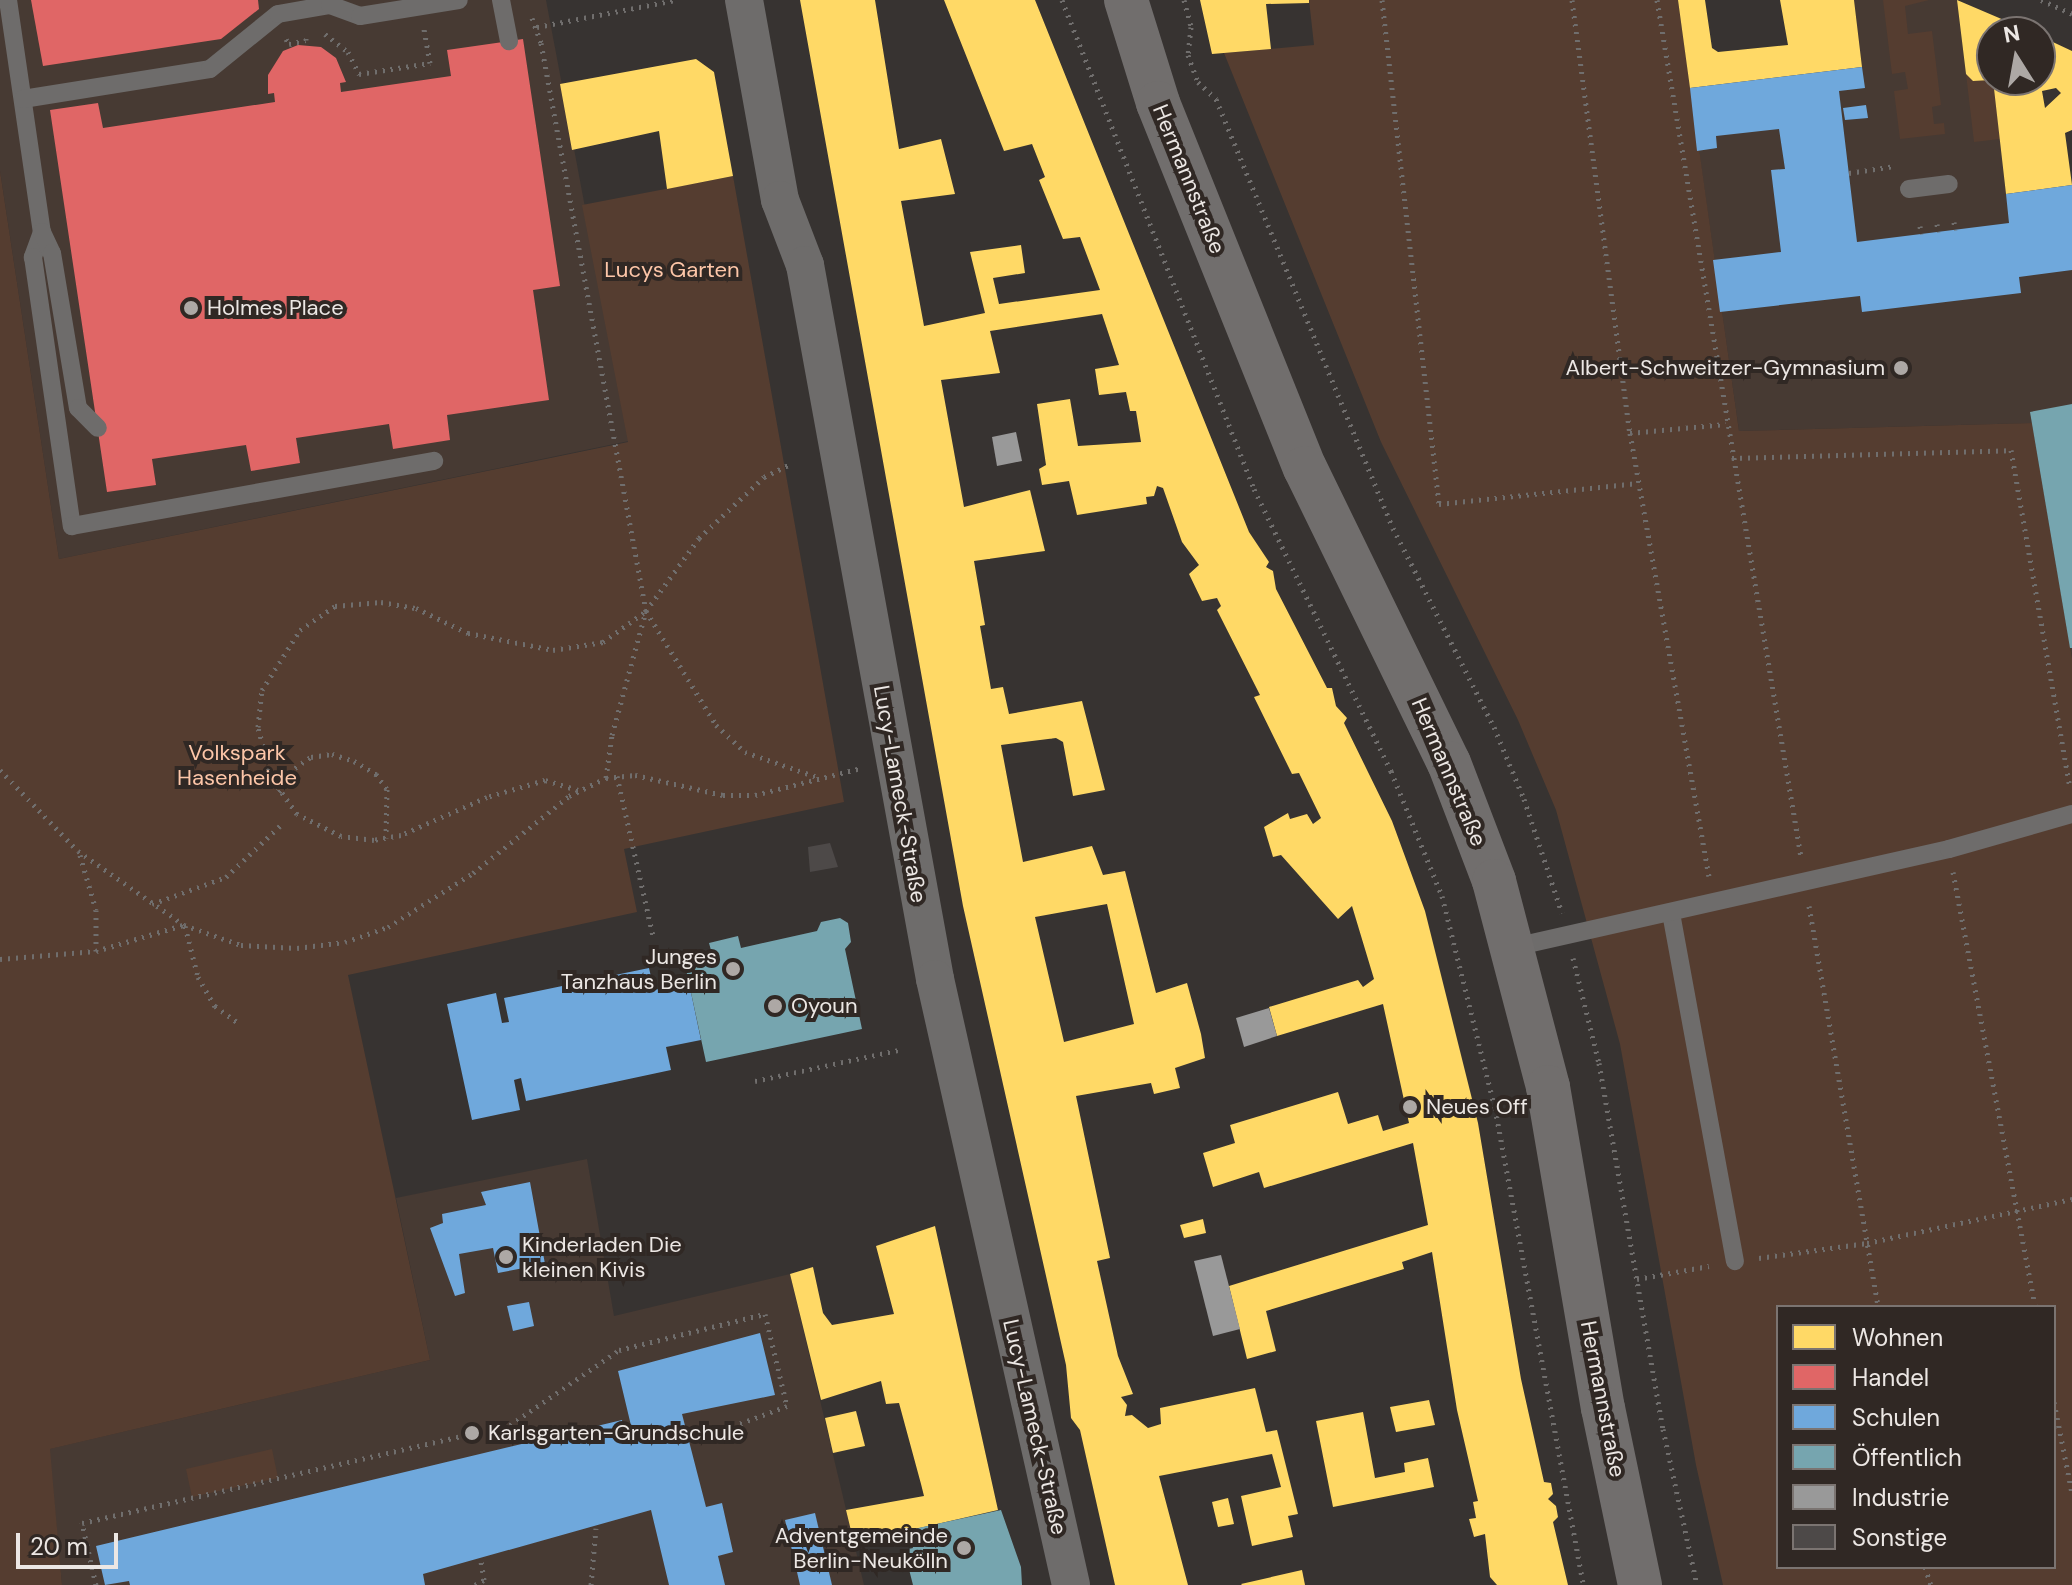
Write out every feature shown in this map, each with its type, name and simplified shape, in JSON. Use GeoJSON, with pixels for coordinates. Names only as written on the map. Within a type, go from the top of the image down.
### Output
{"type":"FeatureCollection","features":[{"type":"Feature","properties":{"kind":"main road","name":"Hermannstraße"},"geometry":{"type":"LineString","coordinates":[[1126,0],[1158,103],[1305,468],[1449,763],[1514,947],[1548,1087],[1603,1408],[1640,1585]]}},
{"type":"Feature","properties":{"kind":"street","name":"Lucy-Lameck-Straße"},"geometry":{"type":"LineString","coordinates":[[744,0],[780,200],[805,265],[935,979],[1071,1585]]}},
{"type":"Feature","properties":{"kind":"lane"},"geometry":{"type":"LineString","coordinates":[[8,0],[42,232],[52,253],[78,408],[98,428]]}},
{"type":"Feature","properties":{"kind":"lane"},"geometry":{"type":"LineString","coordinates":[[23,99],[210,69],[278,14],[330,2],[360,16],[459,0]]}},
{"type":"Feature","properties":{"kind":"lane"},"geometry":{"type":"LineString","coordinates":[[501,0],[509,41]]}},
{"type":"Feature","properties":{"kind":"lane"},"geometry":{"type":"LineString","coordinates":[[1909,189],[1949,184]]}},
{"type":"Feature","properties":{"kind":"lane"},"geometry":{"type":"LineString","coordinates":[[42,232],[33,257],[72,526],[434,461]]}},
{"type":"Feature","properties":{"kind":"lane"},"geometry":{"type":"LineString","coordinates":[[1514,947],[1949,849],[2072,814]]}},
{"type":"Feature","properties":{"kind":"lane"},"geometry":{"type":"LineString","coordinates":[[1671,913],[1735,1261]]}},
{"type":"Feature","properties":{"kind":"path"},"geometry":{"type":"LineString","coordinates":[[537,27],[676,0]]}},
{"type":"Feature","properties":{"kind":"path"},"geometry":{"type":"LineString","coordinates":[[1062,0],[1254,489],[1391,771],[1442,896],[1495,1108],[1583,1585]]}},
{"type":"Feature","properties":{"kind":"path"},"geometry":{"type":"LineString","coordinates":[[1184,0],[1191,27]]}},
{"type":"Feature","properties":{"kind":"path"},"geometry":{"type":"LineString","coordinates":[[1382,0],[1439,504],[1638,483]]}},
{"type":"Feature","properties":{"kind":"path"},"geometry":{"type":"LineString","coordinates":[[1572,0],[1630,433],[1714,902]]}},
{"type":"Feature","properties":{"kind":"path"},"geometry":{"type":"LineString","coordinates":[[1657,0],[1726,424],[1878,1305]]}},
{"type":"Feature","properties":{"kind":"path"},"geometry":{"type":"LineString","coordinates":[[2041,0],[2072,14]]}},
{"type":"Feature","properties":{"kind":"path"},"geometry":{"type":"LineString","coordinates":[[526,13],[537,27],[646,611],[716,725],[735,743],[774,766],[820,778]]}},
{"type":"Feature","properties":{"kind":"path"},"geometry":{"type":"LineString","coordinates":[[287,41],[298,43],[306,40],[306,31],[326,34],[348,52],[359,74],[430,63]]}},
{"type":"Feature","properties":{"kind":"path"},"geometry":{"type":"LineString","coordinates":[[1849,173],[1895,166]]}},
{"type":"Feature","properties":{"kind":"path"},"geometry":{"type":"LineString","coordinates":[[1937,224],[1938,232]]}},
{"type":"Feature","properties":{"kind":"path"},"geometry":{"type":"LineString","coordinates":[[1920,226],[1921,234]]}},
{"type":"Feature","properties":{"kind":"path"},"geometry":{"type":"LineString","coordinates":[[1630,433],[1726,424]]}},
{"type":"Feature","properties":{"kind":"path"},"geometry":{"type":"LineString","coordinates":[[1732,458],[2011,450],[2072,799]]}},
{"type":"Feature","properties":{"kind":"path"},"geometry":{"type":"LineString","coordinates":[[578,790],[545,780],[487,797],[418,829],[386,838],[359,840],[325,831],[297,814],[279,792],[261,749],[262,690],[300,630],[335,606],[381,602],[416,608],[468,633],[553,650],[603,642],[646,611],[699,538],[764,477],[791,464]]}},
{"type":"Feature","properties":{"kind":"path"},"geometry":{"type":"LineString","coordinates":[[606,778],[612,735],[646,611]]}},
{"type":"Feature","properties":{"kind":"path"},"geometry":{"type":"LineString","coordinates":[[279,792],[295,768],[311,757],[332,754],[354,761],[376,774],[387,789],[386,838]]}},
{"type":"Feature","properties":{"kind":"path"},"geometry":{"type":"LineString","coordinates":[[0,770],[78,851],[184,925],[241,945],[297,948],[345,942],[388,927],[429,905],[578,790],[606,778],[635,775],[723,795],[755,795],[894,761]]}},
{"type":"Feature","properties":{"kind":"path"},"geometry":{"type":"LineString","coordinates":[[617,776],[653,936]]}},
{"type":"Feature","properties":{"kind":"path"},"geometry":{"type":"LineString","coordinates":[[152,904],[226,877],[283,823]]}},
{"type":"Feature","properties":{"kind":"path"},"geometry":{"type":"LineString","coordinates":[[1949,849],[2035,1305]]}},
{"type":"Feature","properties":{"kind":"path"},"geometry":{"type":"LineString","coordinates":[[78,851],[96,910],[96,951]]}},
{"type":"Feature","properties":{"kind":"path"},"geometry":{"type":"LineString","coordinates":[[0,959],[96,951],[184,925]]}},
{"type":"Feature","properties":{"kind":"path"},"geometry":{"type":"LineString","coordinates":[[184,925],[198,977],[215,1006],[237,1022]]}},
{"type":"Feature","properties":{"kind":"path"},"geometry":{"type":"LineString","coordinates":[[755,1081],[903,1049]]}},
{"type":"Feature","properties":{"kind":"path"},"geometry":{"type":"LineString","coordinates":[[1637,1279],[1735,1261],[1867,1243],[2072,1199]]}},
{"type":"Feature","properties":{"kind":"path"},"geometry":{"type":"LineString","coordinates":[[96,1585],[82,1523],[510,1425],[619,1350],[765,1314],[787,1406],[739,1424]]}},
{"type":"Feature","properties":{"kind":"path"},"geometry":{"type":"LineString","coordinates":[[2056,1412],[2072,1493]]}},
{"type":"Feature","properties":{"kind":"path"},"geometry":{"type":"LineString","coordinates":[[591,1585],[596,1528]]}},
{"type":"Feature","properties":{"kind":"path"},"geometry":{"type":"LineString","coordinates":[[475,1585],[484,1580],[481,1561]]}},
{"type":"Feature","properties":{"kind":"shaded area"},"geometry":{"type":"Polygon","coordinates":[[[0,0],[546,0],[629,441],[59,559],[0,171],[0,0]]]}},
{"type":"Feature","properties":{"kind":"shaded area","name":"Albert-Schweitzer-Gymnasium"},"geometry":{"type":"Polygon","coordinates":[[[1854,0],[1957,0],[1966,74],[1976,81],[1976,96],[1995,96],[2006,193],[2072,185],[2072,658],[2032,423],[1739,431],[1690,88],[1862,67],[1854,0]]]}},
{"type":"Feature","properties":{"kind":"shaded area","name":"Karlsgarten-Grundschule"},"geometry":{"type":"Polygon","coordinates":[[[587,1159],[614,1316],[790,1274],[864,1585],[62,1585],[49,1449],[430,1360],[396,1198],[587,1159]]]}},
{"type":"Feature","properties":{"kind":"green space"},"geometry":{"type":"Polygon","coordinates":[[[1309,0],[1678,0],[1739,431],[2032,423],[2072,658],[2072,1585],[1723,1585],[1696,1465],[1620,1044],[1556,810],[1518,720],[1381,442],[1224,53],[1314,45],[1309,0]]]}},
{"type":"Feature","properties":{"kind":"green space"},"geometry":{"type":"Polygon","coordinates":[[[1883,0],[1929,0],[1905,6],[1908,34],[1932,31],[1941,105],[1932,107],[1934,124],[1944,123],[1945,134],[1900,139],[1894,91],[1908,89],[1905,72],[1892,74],[1883,0]]]}},
{"type":"Feature","properties":{"kind":"green space"},"geometry":{"type":"Polygon","coordinates":[[[1966,74],[1976,81],[1976,96],[1995,96],[2000,139],[1974,142],[1966,74]]]}},
{"type":"Feature","properties":{"kind":"green space","name":"Volkspark Hasenheide"},"geometry":{"type":"Polygon","coordinates":[[[0,171],[59,559],[628,442],[582,205],[733,176],[844,802],[624,849],[637,912],[348,975],[430,1360],[50,1449],[62,1585],[0,1585],[0,171]]]}},
{"type":"Feature","properties":{"kind":"green space"},"geometry":{"type":"Polygon","coordinates":[[[272,1449],[278,1478],[192,1497],[186,1469],[272,1449]]]}},
{"type":"Feature","properties":{"kind":"building: Wohnen"},"geometry":{"type":"Polygon","coordinates":[[[800,0],[875,0],[899,149],[941,139],[955,194],[901,201],[924,326],[985,313],[970,252],[1021,245],[1025,273],[993,278],[999,304],[1100,290],[1080,237],[1063,239],[1039,180],[1045,177],[1032,144],[1004,151],[944,0],[1035,0],[1249,532],[1269,562],[1266,567],[1273,571],[1276,589],[1327,688],[1332,688],[1336,706],[1347,718],[1344,723],[1392,821],[1425,911],[1478,1123],[1521,1379],[1544,1482],[1551,1483],[1553,1494],[1548,1499],[1556,1506],[1558,1517],[1553,1522],[1568,1585],[1497,1585],[1490,1577],[1485,1534],[1474,1537],[1469,1519],[1476,1518],[1473,1502],[1478,1501],[1457,1410],[1432,1252],[1402,1262],[1404,1269],[1266,1311],[1276,1351],[1247,1359],[1229,1286],[1428,1225],[1413,1143],[1264,1188],[1259,1172],[1213,1187],[1203,1153],[1235,1143],[1230,1125],[1338,1092],[1348,1124],[1378,1115],[1383,1131],[1409,1123],[1383,1004],[1277,1036],[1269,1007],[1358,980],[1363,987],[1374,979],[1352,906],[1338,919],[1281,855],[1273,857],[1264,827],[1288,813],[1290,819],[1307,814],[1313,824],[1321,818],[1299,773],[1292,774],[1254,697],[1260,695],[1217,610],[1221,606],[1217,598],[1202,601],[1189,574],[1199,565],[1182,542],[1163,488],[1157,486],[1154,496],[1146,497],[1147,504],[1077,515],[1069,481],[1042,485],[1039,469],[1046,465],[1037,404],[1070,399],[1078,446],[1141,442],[1136,411],[1130,411],[1126,392],[1099,395],[1095,369],[1119,365],[1102,314],[990,331],[1000,373],[941,380],[964,507],[1030,490],[1045,551],[974,561],[985,625],[980,626],[991,689],[1003,687],[1009,714],[1082,701],[1105,790],[1073,796],[1063,742],[1056,738],[1001,745],[1023,862],[1092,846],[1103,875],[1125,871],[1156,993],[1187,983],[1201,1034],[1205,1058],[1175,1068],[1180,1088],[1154,1094],[1151,1083],[1076,1096],[1110,1258],[1097,1261],[1118,1356],[1133,1394],[1121,1397],[1127,1405],[1125,1416],[1132,1415],[1148,1428],[1161,1424],[1160,1408],[1255,1388],[1266,1432],[1277,1430],[1298,1514],[1288,1516],[1293,1537],[1252,1546],[1241,1496],[1281,1487],[1272,1454],[1159,1476],[1188,1585],[1115,1585],[1080,1430],[1071,1418],[1066,1365],[963,906],[800,0]],[[1107,904],[1035,917],[1064,1042],[1134,1024],[1107,904]]]}},
{"type":"Feature","properties":{"kind":"building: Wohnen"},"geometry":{"type":"Polygon","coordinates":[[[1200,0],[1309,0],[1309,3],[1266,4],[1271,49],[1212,54],[1200,0]]]}},
{"type":"Feature","properties":{"kind":"building: Wohnen"},"geometry":{"type":"Polygon","coordinates":[[[1678,0],[1705,0],[1712,48],[1718,52],[1788,45],[1780,0],[1854,0],[1862,67],[1690,88],[1678,0]]]}},
{"type":"Feature","properties":{"kind":"building: Wohnen"},"geometry":{"type":"Polygon","coordinates":[[[1957,0],[1994,16],[1976,16],[1976,81],[1966,74],[1957,0]]]}},
{"type":"Feature","properties":{"kind":"building: Wohnen"},"geometry":{"type":"Polygon","coordinates":[[[2056,44],[2072,51],[2072,130],[2065,133],[2072,185],[2006,194],[1995,96],[2043,96],[2045,108],[2061,93],[2056,88],[2056,44]]]}},
{"type":"Feature","properties":{"kind":"building: Wohnen"},"geometry":{"type":"Polygon","coordinates":[[[696,59],[714,72],[733,176],[667,189],[659,131],[572,150],[560,84],[696,59]]]}},
{"type":"Feature","properties":{"kind":"building: Wohnen"},"geometry":{"type":"Polygon","coordinates":[[[1203,1219],[1206,1233],[1184,1238],[1180,1225],[1203,1219]]]}},
{"type":"Feature","properties":{"kind":"building: Wohnen"},"geometry":{"type":"Polygon","coordinates":[[[935,1226],[998,1510],[854,1543],[846,1510],[924,1496],[899,1403],[886,1404],[881,1381],[821,1400],[790,1274],[813,1267],[823,1313],[832,1325],[894,1314],[876,1246],[935,1226]]]}},
{"type":"Feature","properties":{"kind":"building: Wohnen"},"geometry":{"type":"Polygon","coordinates":[[[1429,1400],[1435,1425],[1396,1432],[1390,1407],[1429,1400]]]}},
{"type":"Feature","properties":{"kind":"building: Wohnen"},"geometry":{"type":"Polygon","coordinates":[[[856,1411],[865,1446],[833,1453],[825,1418],[856,1411]]]}},
{"type":"Feature","properties":{"kind":"building: Wohnen"},"geometry":{"type":"Polygon","coordinates":[[[1363,1412],[1375,1478],[1405,1472],[1404,1463],[1428,1458],[1434,1487],[1333,1507],[1316,1421],[1363,1412]]]}},
{"type":"Feature","properties":{"kind":"building: Wohnen"},"geometry":{"type":"Polygon","coordinates":[[[1228,1498],[1234,1524],[1218,1527],[1212,1502],[1228,1498]]]}},
{"type":"Feature","properties":{"kind":"building: Wohnen"},"geometry":{"type":"Polygon","coordinates":[[[1302,1570],[1305,1585],[1241,1584],[1302,1570]]]}},
{"type":"Feature","properties":{"kind":"building: Handel"},"geometry":{"type":"Polygon","coordinates":[[[31,0],[258,0],[259,9],[221,39],[43,66],[31,0]]]}},
{"type":"Feature","properties":{"kind":"building: Handel"},"geometry":{"type":"Polygon","coordinates":[[[523,39],[560,286],[533,290],[549,400],[447,415],[450,440],[393,449],[389,424],[296,438],[300,463],[251,471],[246,445],[152,459],[156,485],[107,492],[50,110],[98,103],[103,128],[275,102],[274,93],[268,94],[268,75],[283,51],[298,45],[321,47],[336,58],[346,82],[340,83],[341,92],[451,76],[447,50],[523,39]]]}},
{"type":"Feature","properties":{"kind":"building: Schulen"},"geometry":{"type":"Polygon","coordinates":[[[1862,67],[1865,88],[1839,91],[1857,242],[2009,223],[2006,194],[2072,185],[2072,270],[2019,277],[2021,293],[1862,312],[1860,296],[1720,312],[1713,260],[1781,252],[1771,170],[1785,169],[1779,129],[1716,136],[1717,148],[1697,151],[1690,88],[1862,67]]]}},
{"type":"Feature","properties":{"kind":"building: Schulen"},"geometry":{"type":"Polygon","coordinates":[[[1866,105],[1868,118],[1845,120],[1843,108],[1866,105]]]}},
{"type":"Feature","properties":{"kind":"building: Schulen"},"geometry":{"type":"Polygon","coordinates":[[[649,968],[654,990],[689,983],[701,1040],[666,1047],[671,1070],[526,1101],[521,1078],[514,1080],[520,1110],[472,1120],[447,1004],[496,993],[502,1023],[509,1022],[504,998],[649,968]]]}},
{"type":"Feature","properties":{"kind":"building: Schulen"},"geometry":{"type":"Polygon","coordinates":[[[530,1182],[545,1264],[498,1273],[493,1248],[459,1254],[465,1293],[455,1296],[430,1228],[443,1223],[442,1214],[486,1205],[481,1192],[530,1182]]]}},
{"type":"Feature","properties":{"kind":"building: Schulen"},"geometry":{"type":"Polygon","coordinates":[[[529,1302],[534,1326],[513,1331],[507,1306],[529,1302]]]}},
{"type":"Feature","properties":{"kind":"building: Schulen"},"geometry":{"type":"Polygon","coordinates":[[[760,1333],[775,1395],[682,1414],[706,1507],[722,1503],[733,1552],[718,1556],[725,1585],[669,1585],[651,1510],[423,1574],[425,1585],[130,1585],[129,1581],[105,1585],[96,1546],[622,1420],[625,1436],[633,1434],[618,1371],[760,1333]]]}},
{"type":"Feature","properties":{"kind":"building: Schulen"},"geometry":{"type":"Polygon","coordinates":[[[815,1513],[832,1585],[800,1585],[785,1520],[815,1513]]]}},
{"type":"Feature","properties":{"kind":"building: Öffentlich"},"geometry":{"type":"Polygon","coordinates":[[[2072,404],[2072,648],[2070,648],[2030,412],[2072,404]]]}},
{"type":"Feature","properties":{"kind":"building: Öffentlich","name":"Oyoun"},"geometry":{"type":"Polygon","coordinates":[[[840,918],[848,923],[851,942],[845,949],[862,1029],[706,1062],[684,960],[712,954],[709,943],[738,936],[741,948],[817,931],[821,922],[840,918]]]}},
{"type":"Feature","properties":{"kind":"building: Öffentlich","name":"Adventgemeinde Berlin-Neukölln"},"geometry":{"type":"Polygon","coordinates":[[[1001,1510],[1021,1567],[1022,1585],[913,1585],[904,1550],[913,1548],[909,1530],[1001,1510]]]}},
{"type":"Feature","properties":{"kind":"building: Industrie"},"geometry":{"type":"Polygon","coordinates":[[[1016,432],[1022,461],[997,466],[992,437],[1016,432]]]}},
{"type":"Feature","properties":{"kind":"building: Industrie"},"geometry":{"type":"Polygon","coordinates":[[[1269,1008],[1277,1036],[1244,1047],[1236,1018],[1269,1008]]]}},
{"type":"Feature","properties":{"kind":"building: Industrie"},"geometry":{"type":"Polygon","coordinates":[[[1221,1255],[1240,1329],[1213,1336],[1194,1261],[1221,1255]]]}},
{"type":"Feature","properties":{"kind":"building: Sonstige"},"geometry":{"type":"Polygon","coordinates":[[[830,843],[838,867],[810,872],[808,847],[830,843]]]}},
{"type":"Feature","properties":{"kind":"place","name":"Holmes Place"},"geometry":{"type":"Point","coordinates":[191,308]}},
{"type":"Feature","properties":{"kind":"place","name":"Albert-Schweitzer-Gymnasium"},"geometry":{"type":"Point","coordinates":[1901,368]}},
{"type":"Feature","properties":{"kind":"place","name":"Junges Tanzhaus Berlin"},"geometry":{"type":"Point","coordinates":[733,969]}},
{"type":"Feature","properties":{"kind":"place","name":"Oyoun"},"geometry":{"type":"Point","coordinates":[775,1006]}},
{"type":"Feature","properties":{"kind":"place","name":"Neues Off"},"geometry":{"type":"Point","coordinates":[1410,1107]}},
{"type":"Feature","properties":{"kind":"place","name":"Kinderladen Die kleinen Kivis"},"geometry":{"type":"Point","coordinates":[506,1257]}},
{"type":"Feature","properties":{"kind":"place","name":"Karlsgarten-Grundschule"},"geometry":{"type":"Point","coordinates":[472,1433]}},
{"type":"Feature","properties":{"kind":"place","name":"Adventgemeinde Berlin-Neukölln"},"geometry":{"type":"Point","coordinates":[964,1548]}},
{"type":"Feature","properties":{"kind":"park label","name":"Lucys Garten"},"geometry":{"type":"Point","coordinates":[672,270]}}]}
